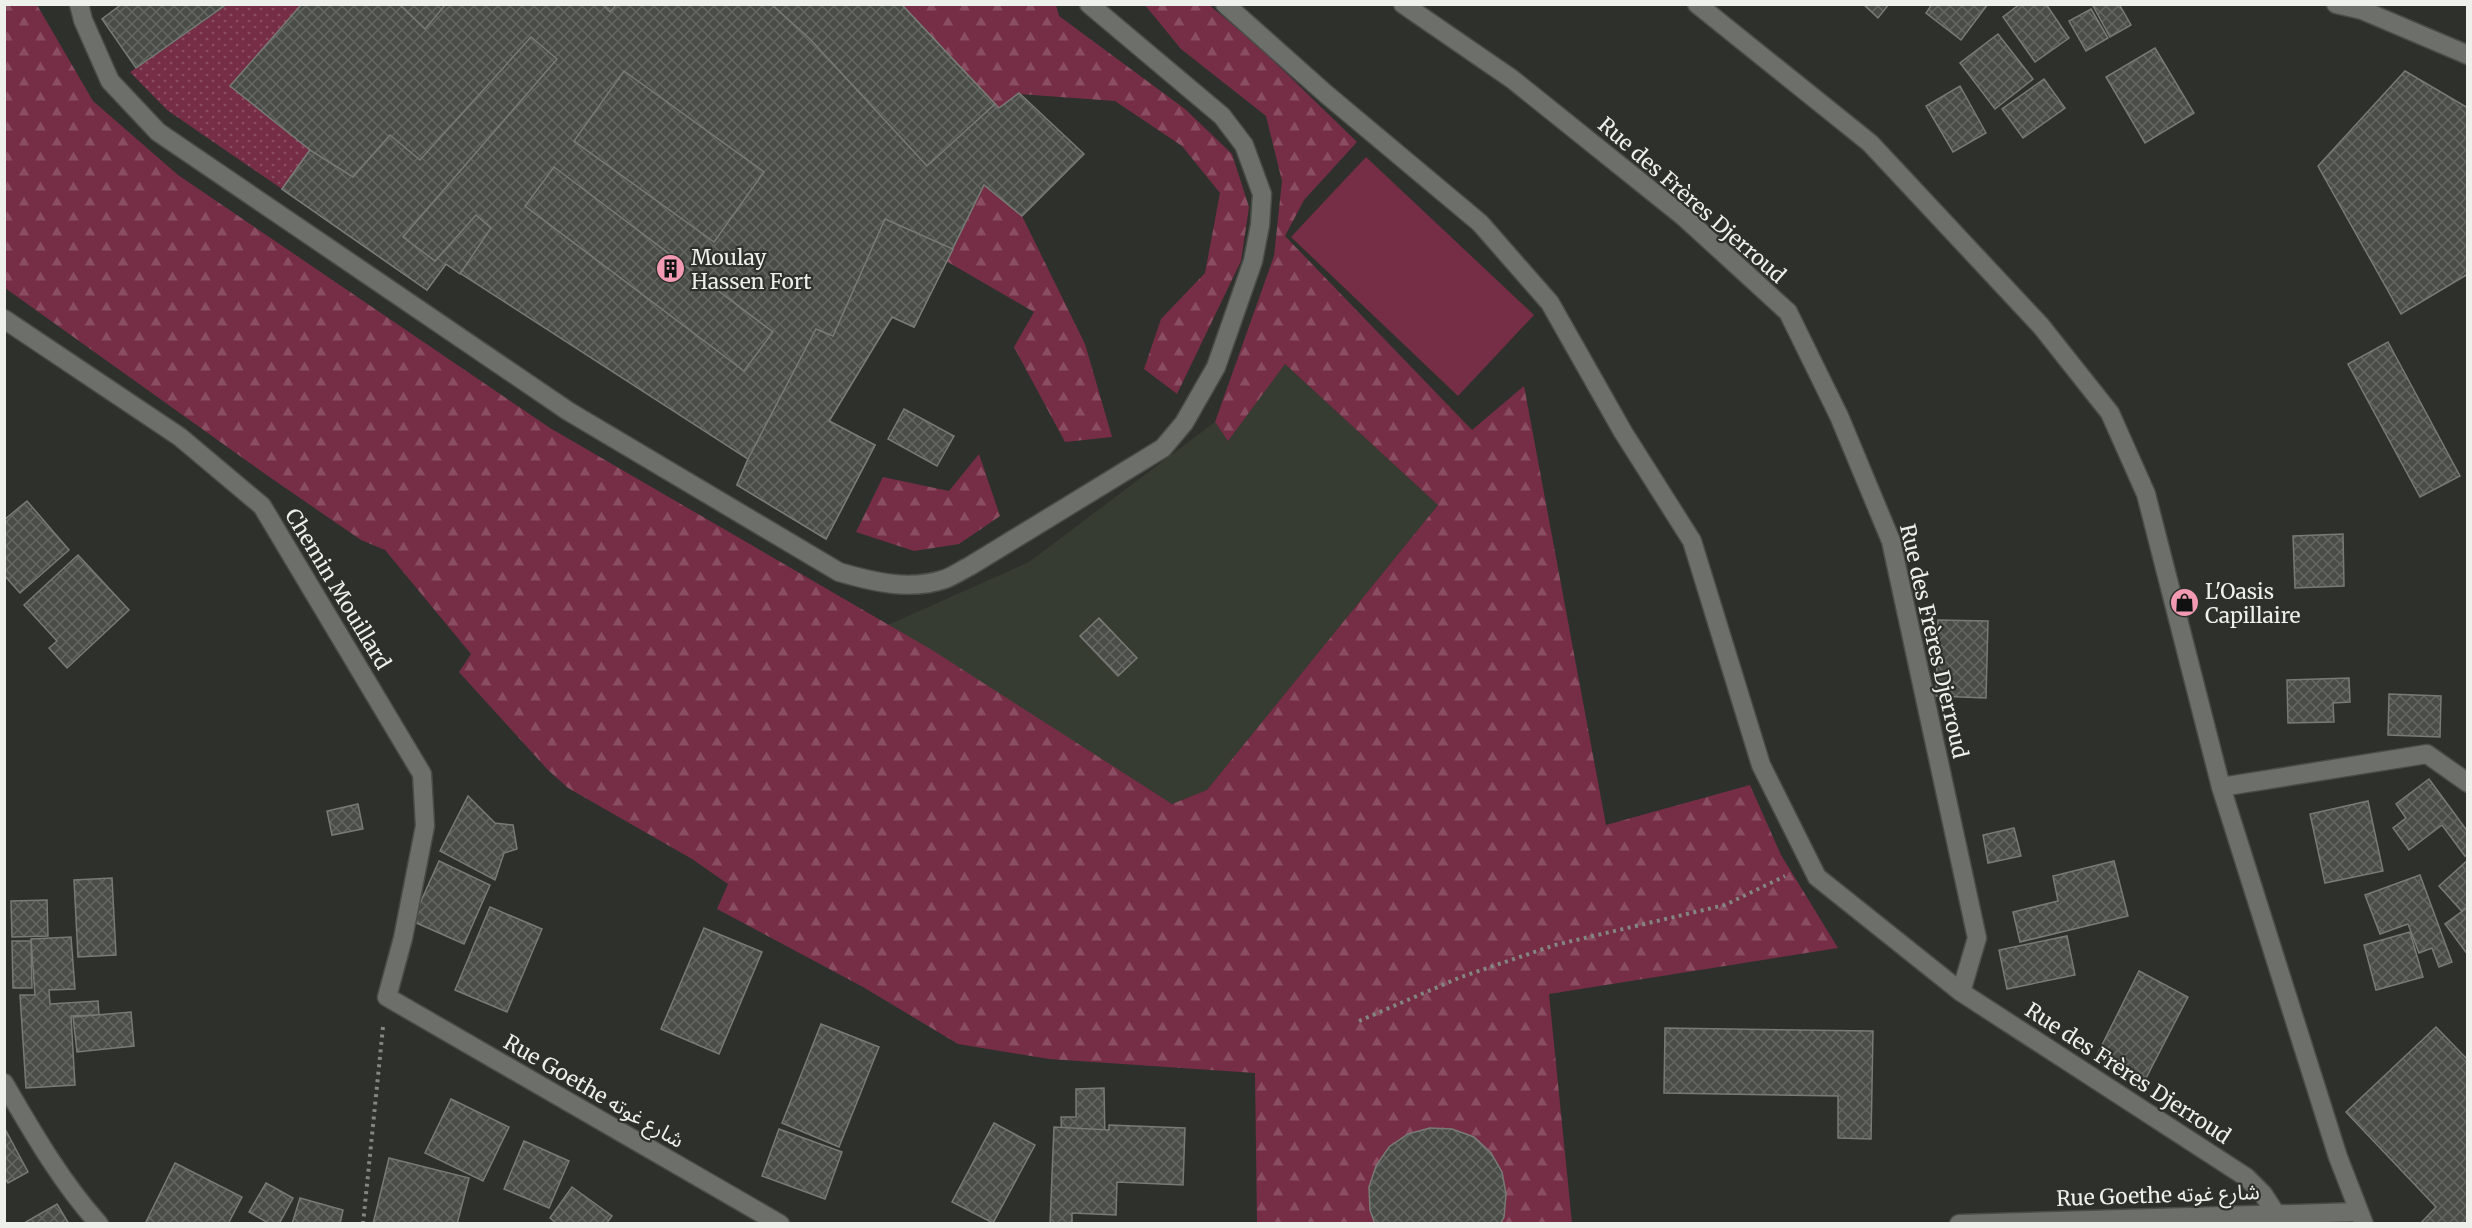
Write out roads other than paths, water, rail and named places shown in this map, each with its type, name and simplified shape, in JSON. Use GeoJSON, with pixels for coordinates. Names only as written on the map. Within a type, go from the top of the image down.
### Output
{"type":"FeatureCollection","features":[{"type":"Feature","properties":{"kind":"street"},"geometry":{"type":"LineString","coordinates":[[79,4],[83,20],[110,81],[158,132],[568,411],[839,572],[876,583],[911,585],[945,579],[970,566],[1163,448],[1184,423],[1216,367],[1253,261],[1260,225],[1262,194],[1244,145],[1222,116],[1089,4]]}},
{"type":"Feature","properties":{"kind":"street"},"geometry":{"type":"LineString","coordinates":[[1225,4],[1326,94],[1480,223],[1550,303],[1623,432],[1692,541],[1731,661],[1761,765],[1817,877],[1961,992]]}},
{"type":"Feature","properties":{"kind":"street","name":"Rue des Frères Djerroud"},"geometry":{"type":"LineString","coordinates":[[1403,4],[1512,79],[1684,217],[1788,312],[1839,416],[1891,541],[1977,938],[1961,992],[2246,1177],[2263,1194],[2276,1214]]}},
{"type":"Feature","properties":{"kind":"street"},"geometry":{"type":"LineString","coordinates":[[1697,4],[1870,143],[2041,326],[2110,413],[2146,494],[2221,787],[2338,1157],[2361,1218]]}},
{"type":"Feature","properties":{"kind":"street"},"geometry":{"type":"LineString","coordinates":[[2336,4],[2362,9],[2468,55]]}},
{"type":"Feature","properties":{"kind":"street","name":"Chemin Mouillard"},"geometry":{"type":"LineString","coordinates":[[4,319],[180,437],[262,506],[422,774],[425,826],[403,938],[387,997]]}},
{"type":"Feature","properties":{"kind":"street"},"geometry":{"type":"LineString","coordinates":[[2221,787],[2427,754],[2468,783]]}},
{"type":"Feature","properties":{"kind":"street","name":"Rue Goethe شارع غوته"},"geometry":{"type":"LineString","coordinates":[[387,997],[780,1224]]}},
{"type":"Feature","properties":{"kind":"street"},"geometry":{"type":"LineString","coordinates":[[4,1083],[53,1162],[83,1206],[99,1224]]}},
{"type":"Feature","properties":{"kind":"street","name":"Rue Goethe شارع غوته"},"geometry":{"type":"LineString","coordinates":[[1959,1224],[2276,1214],[2361,1218]]}},
{"type":"Feature","properties":{"kind":"place","name":"Moulay Hassen Fort"},"geometry":{"type":"Point","coordinates":[670,269]}},
{"type":"Feature","properties":{"kind":"place","name":"L'Oasis Capillaire"},"geometry":{"type":"Point","coordinates":[2184,603]}}]}
